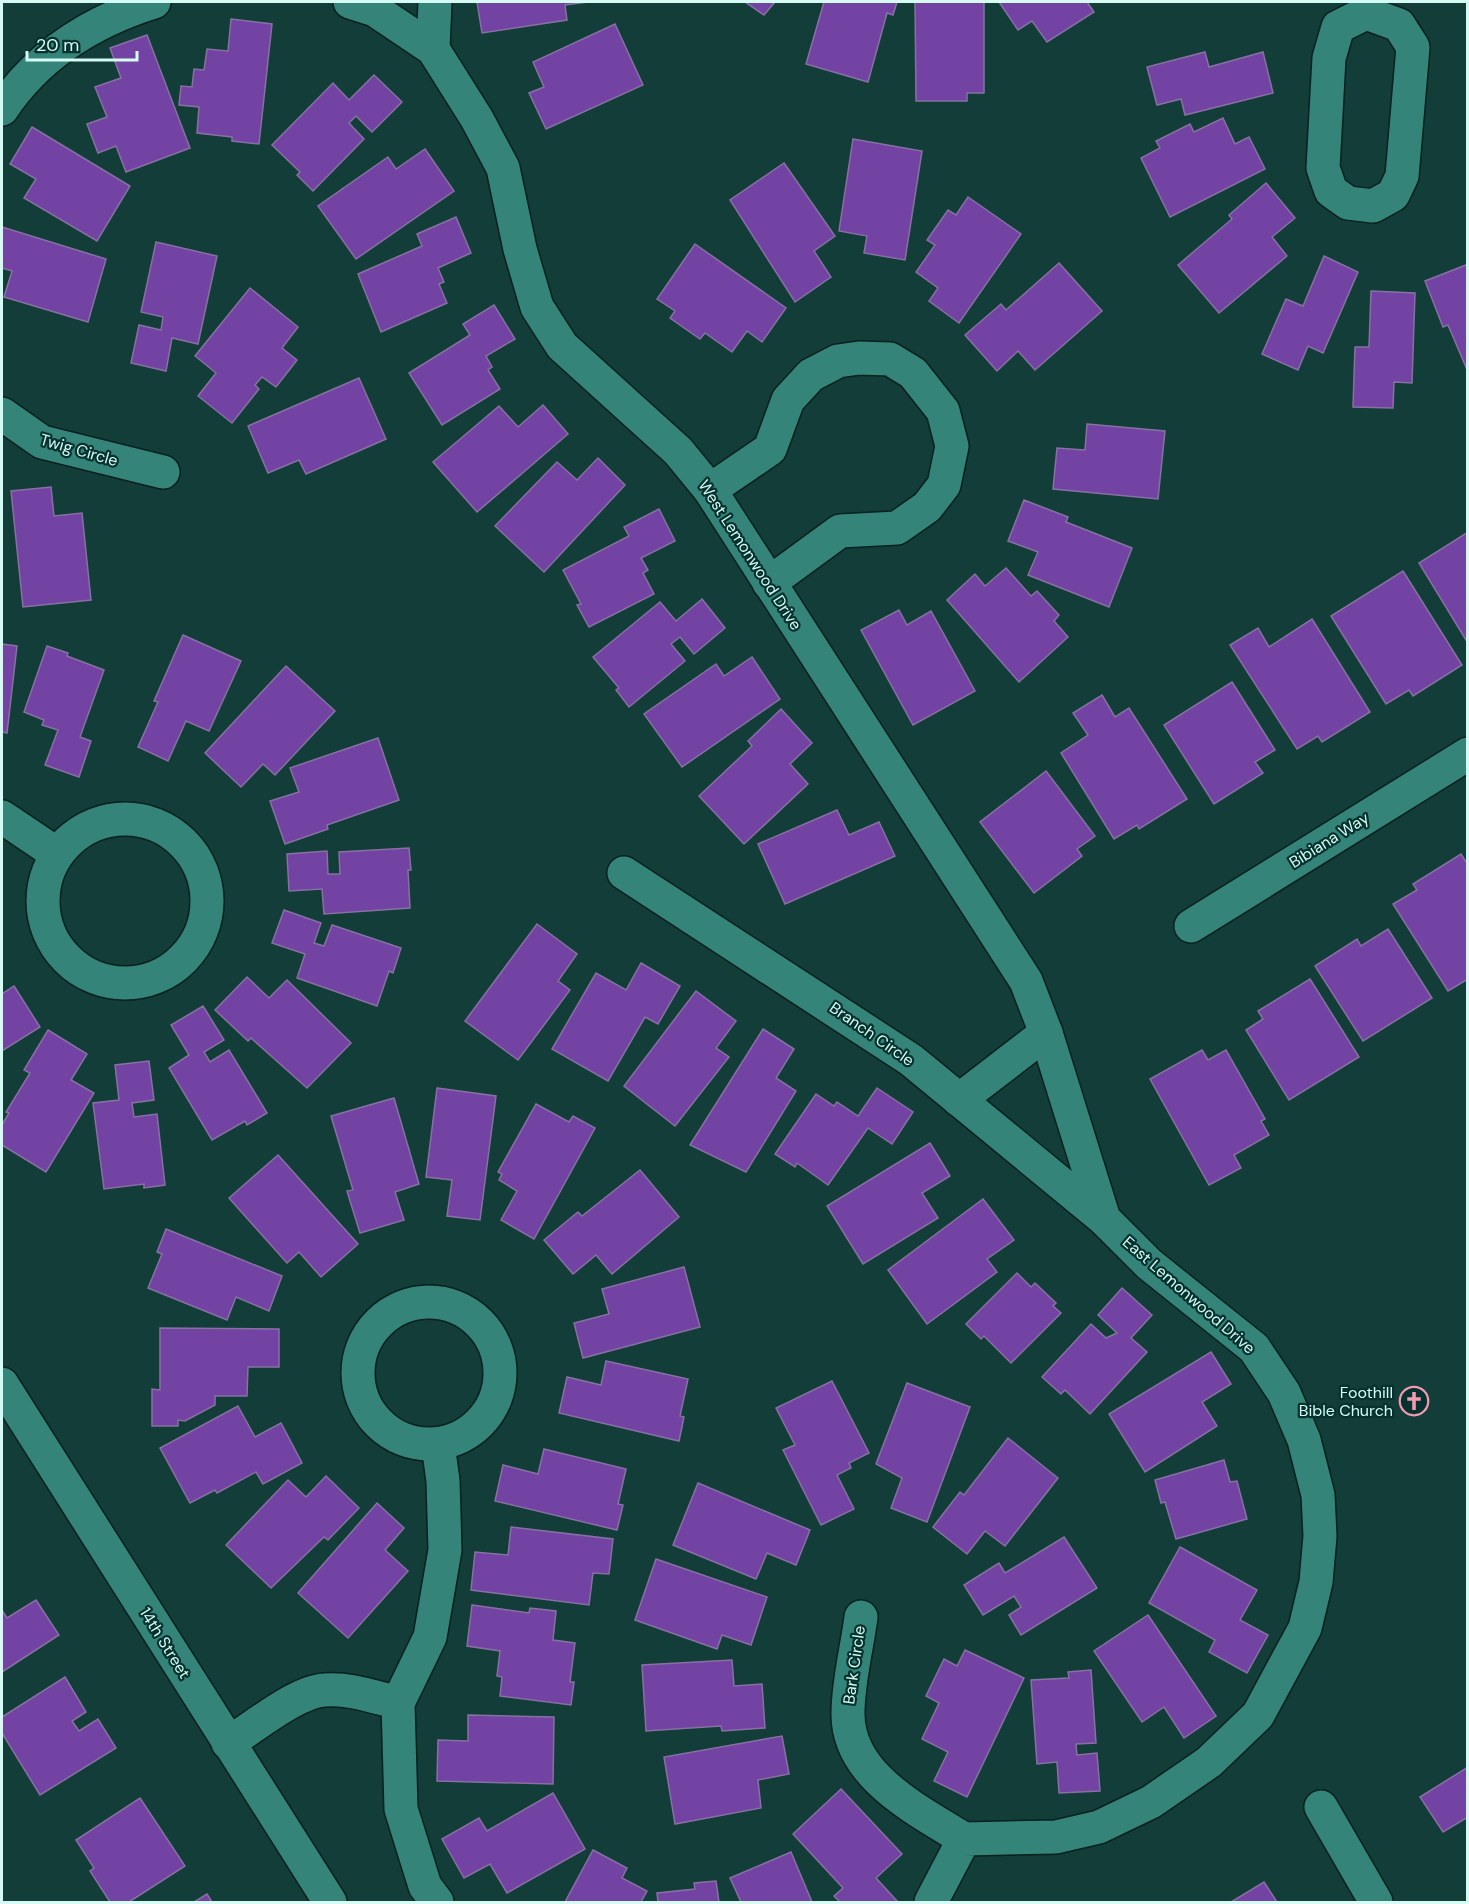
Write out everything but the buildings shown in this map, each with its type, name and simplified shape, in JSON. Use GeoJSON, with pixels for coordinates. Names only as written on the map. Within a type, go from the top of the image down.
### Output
{"type":"FeatureCollection","features":[{"type":"Feature","properties":{"kind":"street"},"geometry":{"type":"LineString","coordinates":[[2,109],[16,87],[64,43],[122,12],[154,2]]}},
{"type":"Feature","properties":{"kind":"street","name":"West Lemonwood Drive"},"geometry":{"type":"LineString","coordinates":[[350,2],[375,10],[433,50],[477,119],[503,168],[520,249],[537,307],[562,346],[678,451],[710,490],[1026,981],[1046,1033],[1068,1103]]}},
{"type":"Feature","properties":{"kind":"street"},"geometry":{"type":"LineString","coordinates":[[433,50],[435,2]]}},
{"type":"Feature","properties":{"kind":"street"},"geometry":{"type":"LineString","coordinates":[[1366,7],[1399,25],[1413,47],[1402,176],[1393,195],[1374,206],[1348,203],[1331,192],[1323,168],[1329,58],[1338,27],[1366,7]]}},
{"type":"Feature","properties":{"kind":"street"},"geometry":{"type":"LineString","coordinates":[[710,490],[770,449],[788,400],[811,375],[838,361],[859,358],[890,359],[913,374],[943,411],[952,446],[944,485],[927,507],[897,528],[840,531],[769,583]]}},
{"type":"Feature","properties":{"kind":"street","name":"Twig Circle"},"geometry":{"type":"LineString","coordinates":[[2,414],[42,442],[162,472]]}},
{"type":"Feature","properties":{"kind":"street","name":"Bibiana Way"},"geometry":{"type":"LineString","coordinates":[[1191,926],[1467,754]]}},
{"type":"Feature","properties":{"kind":"street"},"geometry":{"type":"LineString","coordinates":[[2,818],[57,854]]}},
{"type":"Feature","properties":{"kind":"street"},"geometry":{"type":"LineString","coordinates":[[110,820],[143,820],[172,833],[195,856],[207,887],[207,919],[194,949],[170,971],[140,983],[108,983],[79,970],[56,946],[44,916],[44,884],[57,854],[80,832],[110,820]]}},
{"type":"Feature","properties":{"kind":"street","name":"Branch Circle"},"geometry":{"type":"LineString","coordinates":[[624,873],[911,1060],[1104,1219]]}},
{"type":"Feature","properties":{"kind":"street"},"geometry":{"type":"LineString","coordinates":[[959,1100],[1046,1033]]}},
{"type":"Feature","properties":{"kind":"street","name":"East Lemonwood Drive"},"geometry":{"type":"LineString","coordinates":[[963,1839],[1056,1837],[1099,1827],[1151,1802],[1209,1762],[1258,1715],[1305,1628],[1316,1582],[1320,1536],[1318,1495],[1304,1440],[1284,1393],[1254,1348],[1149,1264],[1104,1219],[1068,1103]]}},
{"type":"Feature","properties":{"kind":"street"},"geometry":{"type":"LineString","coordinates":[[422,1301],[450,1304],[474,1317],[492,1339],[501,1365],[498,1393],[485,1418],[464,1436],[438,1444],[410,1442],[385,1428],[367,1407],[358,1380],[361,1352],[374,1328],[395,1310],[422,1301]]}},
{"type":"Feature","properties":{"kind":"street","name":"14th Street"},"geometry":{"type":"LineString","coordinates":[[2,1384],[330,1902]]}},
{"type":"Feature","properties":{"kind":"street"},"geometry":{"type":"LineString","coordinates":[[436,1902],[424,1886],[402,1809],[398,1703],[430,1637],[445,1550],[443,1481],[438,1444]]}},
{"type":"Feature","properties":{"kind":"street","name":"Bark Circle"},"geometry":{"type":"LineString","coordinates":[[861,1617],[847,1714],[856,1755],[896,1795],[963,1839]]}},
{"type":"Feature","properties":{"kind":"street"},"geometry":{"type":"LineString","coordinates":[[228,1743],[297,1699],[323,1690],[351,1691],[398,1703]]}},
{"type":"Feature","properties":{"kind":"street"},"geometry":{"type":"LineString","coordinates":[[1321,1807],[1355,1871],[1376,1902]]}},
{"type":"Feature","properties":{"kind":"street"},"geometry":{"type":"LineString","coordinates":[[931,1902],[963,1839]]}},
{"type":"Feature","properties":{"kind":"place","name":"Foothill Bible Church"},"geometry":{"type":"Point","coordinates":[1414,1401]}}]}
